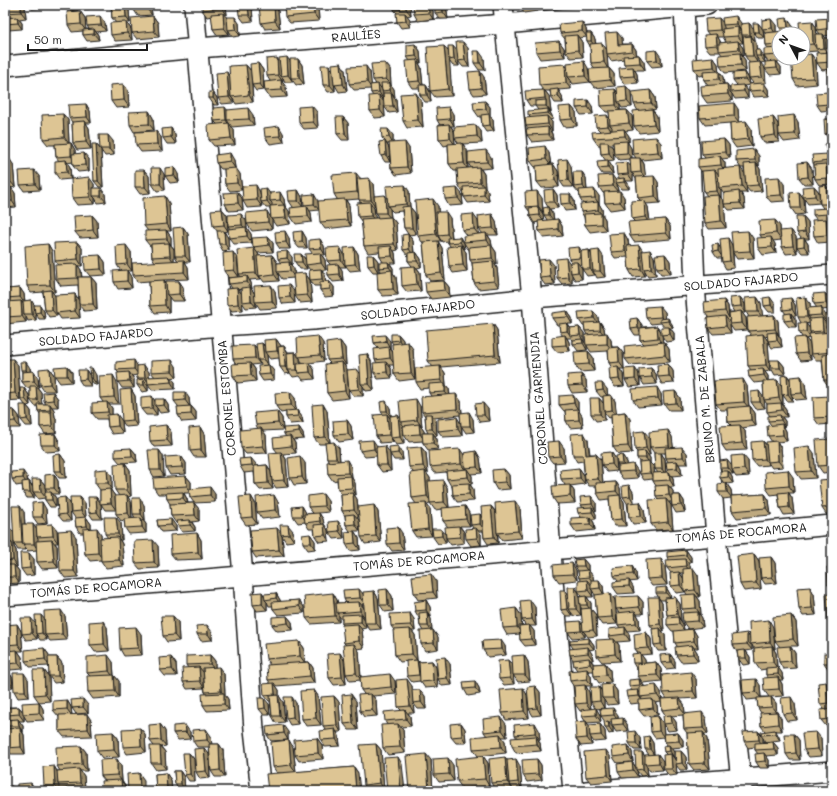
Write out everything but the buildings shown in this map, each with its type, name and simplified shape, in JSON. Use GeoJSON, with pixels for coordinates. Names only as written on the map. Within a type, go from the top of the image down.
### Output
{"type":"FeatureCollection","features":[{"type":"Feature","properties":{"kind":"street","name":"CORONEL ESTOMBA"},"geometry":{"type":"LineString","coordinates":[[194,5],[243,576],[254,729],[261,791]]}},
{"type":"Feature","properties":{"kind":"street","name":"CORONEL GARMENDIA"},"geometry":{"type":"LineString","coordinates":[[503,5],[532,298],[551,549],[573,791]]}},
{"type":"Feature","properties":{"kind":"street","name":"RAULÍES"},"geometry":{"type":"LineString","coordinates":[[5,66],[198,48],[505,24],[684,6],[708,5]]}},
{"type":"Feature","properties":{"kind":"street","name":"BRUNO M. DE ZABALA"},"geometry":{"type":"LineString","coordinates":[[684,6],[695,286],[716,536],[741,784]]}},
{"type":"Feature","properties":{"kind":"street","name":"SOLDADO FAJARDO"},"geometry":{"type":"LineString","coordinates":[[5,345],[221,326],[312,320],[532,298],[832,275]]}},
{"type":"Feature","properties":{"kind":"street","name":"TOMÁS DE ROCAMORA"},"geometry":{"type":"LineString","coordinates":[[5,596],[832,525]]}},
{"type":"Feature","properties":{"kind":"street"},"geometry":{"type":"LineString","coordinates":[[586,791],[741,784],[832,771]]}}]}
